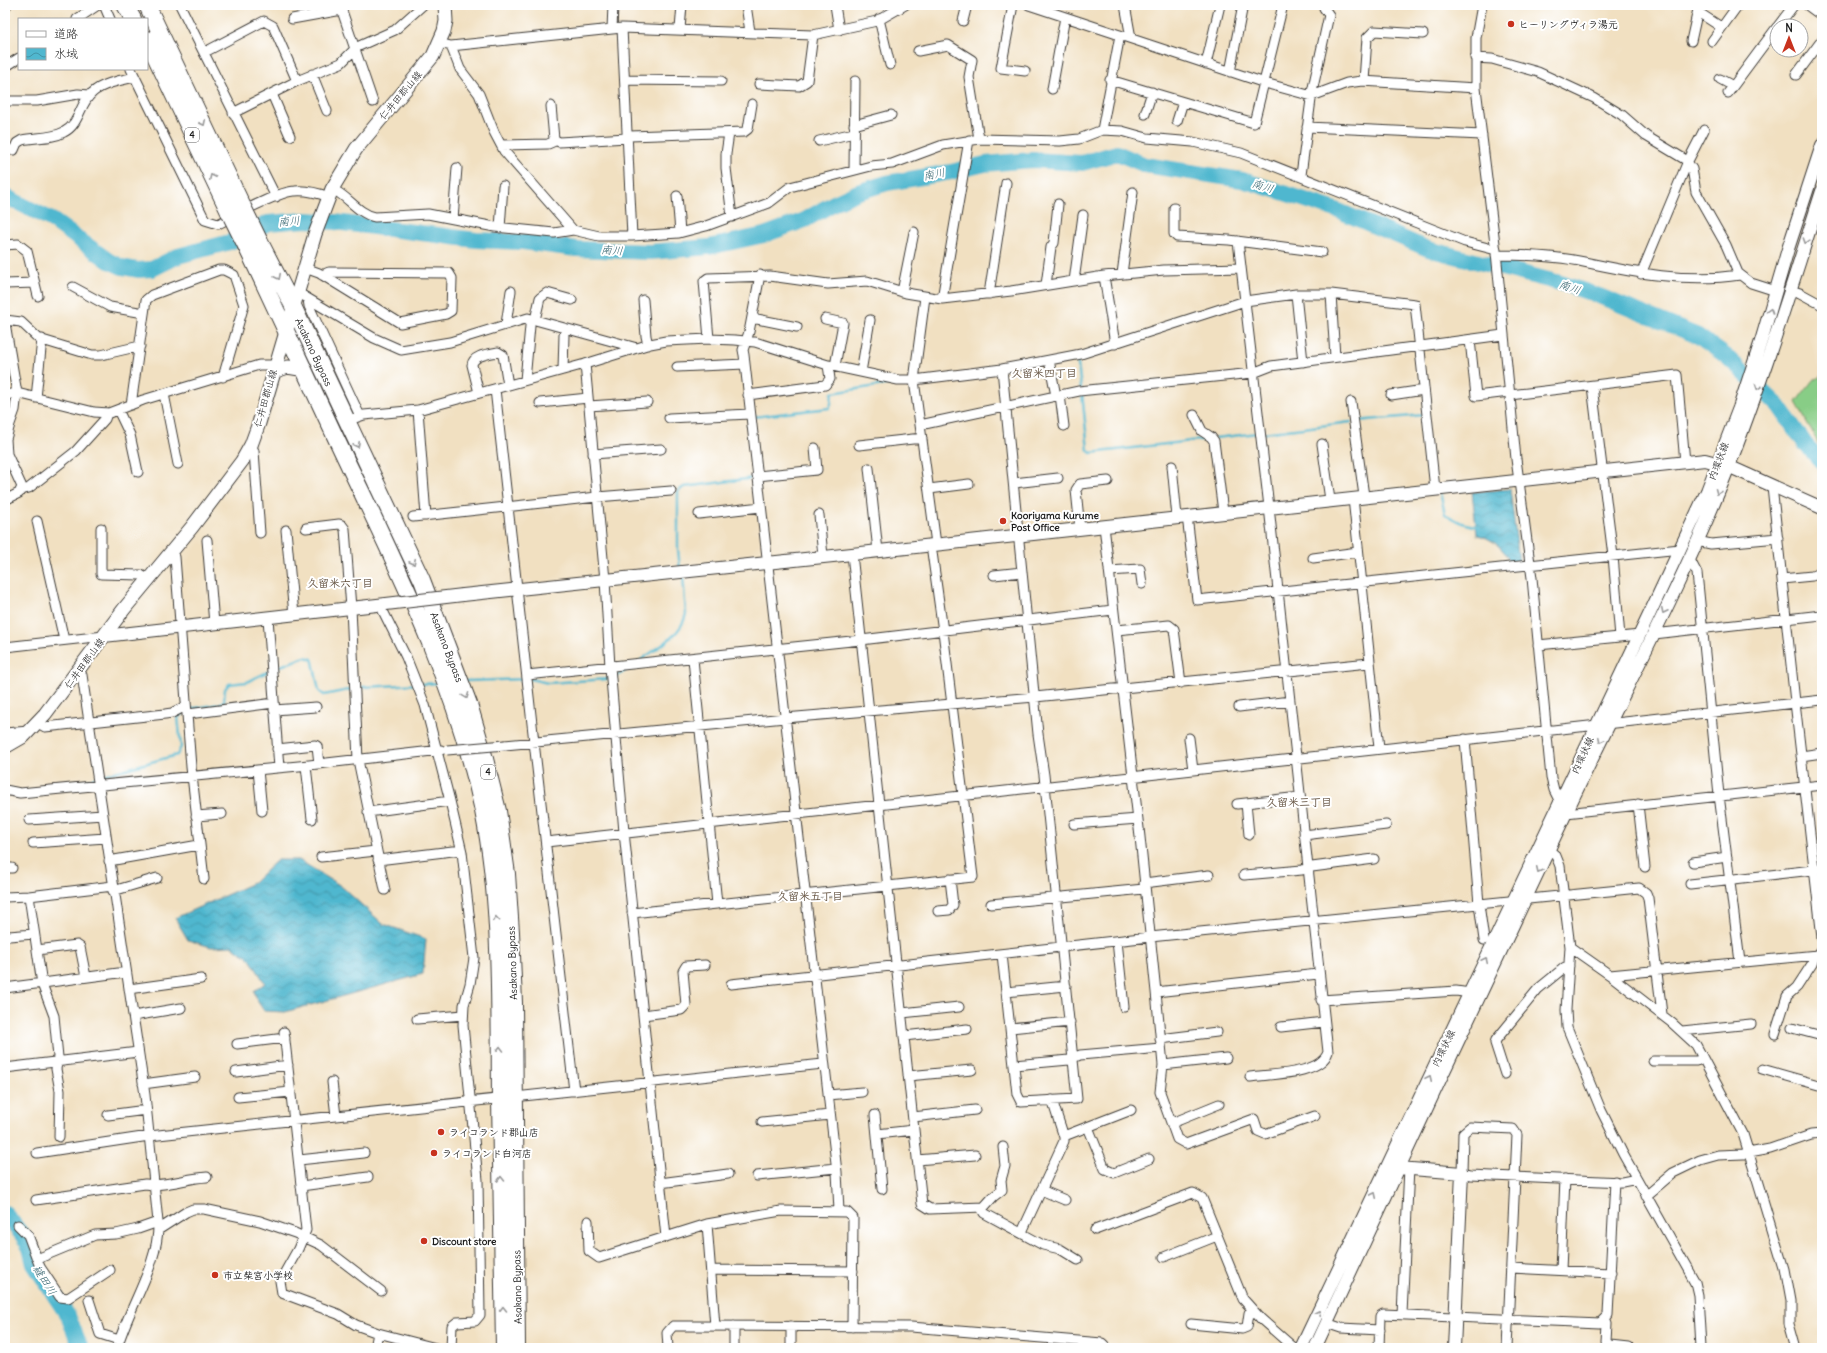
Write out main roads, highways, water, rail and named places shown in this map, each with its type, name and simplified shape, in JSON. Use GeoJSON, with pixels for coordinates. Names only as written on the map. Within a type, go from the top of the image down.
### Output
{"type":"FeatureCollection","features":[{"type":"Feature","properties":{"kind":"highway"},"geometry":{"type":"LineString","coordinates":[[125,5],[132,18]]}},
{"type":"Feature","properties":{"kind":"highway"},"geometry":{"type":"LineString","coordinates":[[132,5],[138,18]]}},
{"type":"Feature","properties":{"kind":"highway","name":"Asakano Bypass"},"geometry":{"type":"LineString","coordinates":[[147,5],[187,87],[236,210]]}},
{"type":"Feature","properties":{"kind":"highway","name":"4"},"geometry":{"type":"LineString","coordinates":[[153,5],[187,87]]}},
{"type":"Feature","properties":{"kind":"highway","name":"Asakano Bypass"},"geometry":{"type":"LineString","coordinates":[[148,41],[253,244],[286,328],[405,582],[455,706],[471,761],[483,813],[492,874],[497,932],[500,1002],[508,1098],[517,1348]]}},
{"type":"Feature","properties":{"kind":"highway","name":"4"},"geometry":{"type":"LineString","coordinates":[[148,45],[156,58]]}},
{"type":"Feature","properties":{"kind":"highway","name":"Asakano Bypass"},"geometry":{"type":"LineString","coordinates":[[253,244],[299,299],[353,419],[422,580],[469,704],[498,811],[507,874],[512,940],[504,1348]]}},
{"type":"Feature","properties":{"kind":"main road","name":"仁井田郡山線"},"geometry":{"type":"LineString","coordinates":[[5,747],[34,727],[242,461],[251,445],[286,328],[299,299],[305,268],[328,197],[356,149],[427,63],[445,45],[445,5]]}},
{"type":"Feature","properties":{"kind":"main road"},"geometry":{"type":"LineString","coordinates":[[274,368],[288,367],[305,370]]}},
{"type":"Feature","properties":{"kind":"water"},"geometry":{"type":"Polygon","coordinates":[[[1510,489],[1519,561],[1509,562],[1505,553],[1497,544],[1487,538],[1477,535],[1472,492],[1510,489]]]}},
{"type":"Feature","properties":{"kind":"water"},"geometry":{"type":"Polygon","coordinates":[[[277,860],[299,860],[341,886],[383,924],[426,939],[423,974],[285,1012],[264,1011],[258,1002],[254,991],[265,983],[250,959],[232,946],[211,947],[188,940],[175,918],[253,883],[277,860]]]}},
{"type":"Feature","properties":{"kind":"waterway","name":"南川"},"geometry":{"type":"LineString","coordinates":[[5,196],[52,220],[109,261],[122,267],[138,270],[152,269],[178,256],[230,242],[268,223],[306,220],[335,222],[476,240],[523,242],[576,249],[650,252],[709,247],[764,235],[805,220],[834,203],[858,192],[887,183],[951,172],[985,164],[1033,160],[1082,163],[1117,153],[1145,165],[1242,180],[1272,189],[1339,211],[1428,249],[1564,284],[1599,296],[1698,336],[1726,356],[1779,406],[1806,445],[1822,462]]}},
{"type":"Feature","properties":{"kind":"waterway"},"geometry":{"type":"LineString","coordinates":[[1077,357],[1081,388]]}},
{"type":"Feature","properties":{"kind":"waterway"},"geometry":{"type":"LineString","coordinates":[[753,417],[829,408],[832,393],[896,383]]}},
{"type":"Feature","properties":{"kind":"waterway"},"geometry":{"type":"LineString","coordinates":[[1082,393],[1088,450],[1091,453],[1208,439]]}},
{"type":"Feature","properties":{"kind":"waterway"},"geometry":{"type":"LineString","coordinates":[[1356,421],[1424,415]]}},
{"type":"Feature","properties":{"kind":"waterway"},"geometry":{"type":"LineString","coordinates":[[1263,433],[1351,422]]}},
{"type":"Feature","properties":{"kind":"waterway"},"geometry":{"type":"LineString","coordinates":[[1215,438],[1258,433]]}},
{"type":"Feature","properties":{"kind":"waterway"},"geometry":{"type":"LineString","coordinates":[[680,569],[678,549],[678,491],[684,487],[754,478],[754,476]]}},
{"type":"Feature","properties":{"kind":"waterway"},"geometry":{"type":"LineString","coordinates":[[1440,492],[1445,514],[1462,523],[1478,527]]}},
{"type":"Feature","properties":{"kind":"waterway"},"geometry":{"type":"LineString","coordinates":[[641,660],[674,635],[683,622],[686,614],[683,576]]}},
{"type":"Feature","properties":{"kind":"waterway"},"geometry":{"type":"LineString","coordinates":[[190,709],[219,704],[224,701],[225,689],[229,684],[247,682],[275,668],[305,657],[312,659],[319,691],[324,695],[363,687],[439,683]]}},
{"type":"Feature","properties":{"kind":"waterway"},"geometry":{"type":"LineString","coordinates":[[613,679],[629,668]]}},
{"type":"Feature","properties":{"kind":"waterway"},"geometry":{"type":"LineString","coordinates":[[466,681],[525,679]]}},
{"type":"Feature","properties":{"kind":"waterway"},"geometry":{"type":"LineString","coordinates":[[530,679],[548,683],[608,679]]}},
{"type":"Feature","properties":{"kind":"waterway"},"geometry":{"type":"LineString","coordinates":[[100,776],[177,755],[181,747],[178,717],[184,713]]}},
{"type":"Feature","properties":{"kind":"waterway"},"geometry":{"type":"LineString","coordinates":[[73,784],[95,778]]}},
{"type":"Feature","properties":{"kind":"waterway","name":"縫田川"},"geometry":{"type":"LineString","coordinates":[[5,1213],[23,1236],[30,1248],[34,1264],[68,1316],[81,1348]]}},
{"type":"Feature","properties":{"kind":"place","name":"ヒーリングヴィラ湯元"},"geometry":{"type":"Point","coordinates":[1511,24]}},
{"type":"Feature","properties":{"kind":"place","name":"Kooriyama Kurume Post Office"},"geometry":{"type":"Point","coordinates":[1003,521]}},
{"type":"Feature","properties":{"kind":"place","name":"ライコランド郡山店"},"geometry":{"type":"Point","coordinates":[441,1132]}},
{"type":"Feature","properties":{"kind":"place","name":"ライコランド白河店"},"geometry":{"type":"Point","coordinates":[434,1153]}},
{"type":"Feature","properties":{"kind":"place","name":"Discount store"},"geometry":{"type":"Point","coordinates":[424,1241]}},
{"type":"Feature","properties":{"kind":"place","name":"市立柴宮小学校"},"geometry":{"type":"Point","coordinates":[215,1275]}},
{"type":"Feature","properties":{"kind":"district","name":"久留米四丁目"},"geometry":{"type":"Point","coordinates":[1044,373]}},
{"type":"Feature","properties":{"kind":"district","name":"久留米六丁目"},"geometry":{"type":"Point","coordinates":[340,583]}},
{"type":"Feature","properties":{"kind":"district","name":"久留米三丁目"},"geometry":{"type":"Point","coordinates":[1299,802]}},
{"type":"Feature","properties":{"kind":"district","name":"久留米五丁目"},"geometry":{"type":"Point","coordinates":[810,896]}}]}
